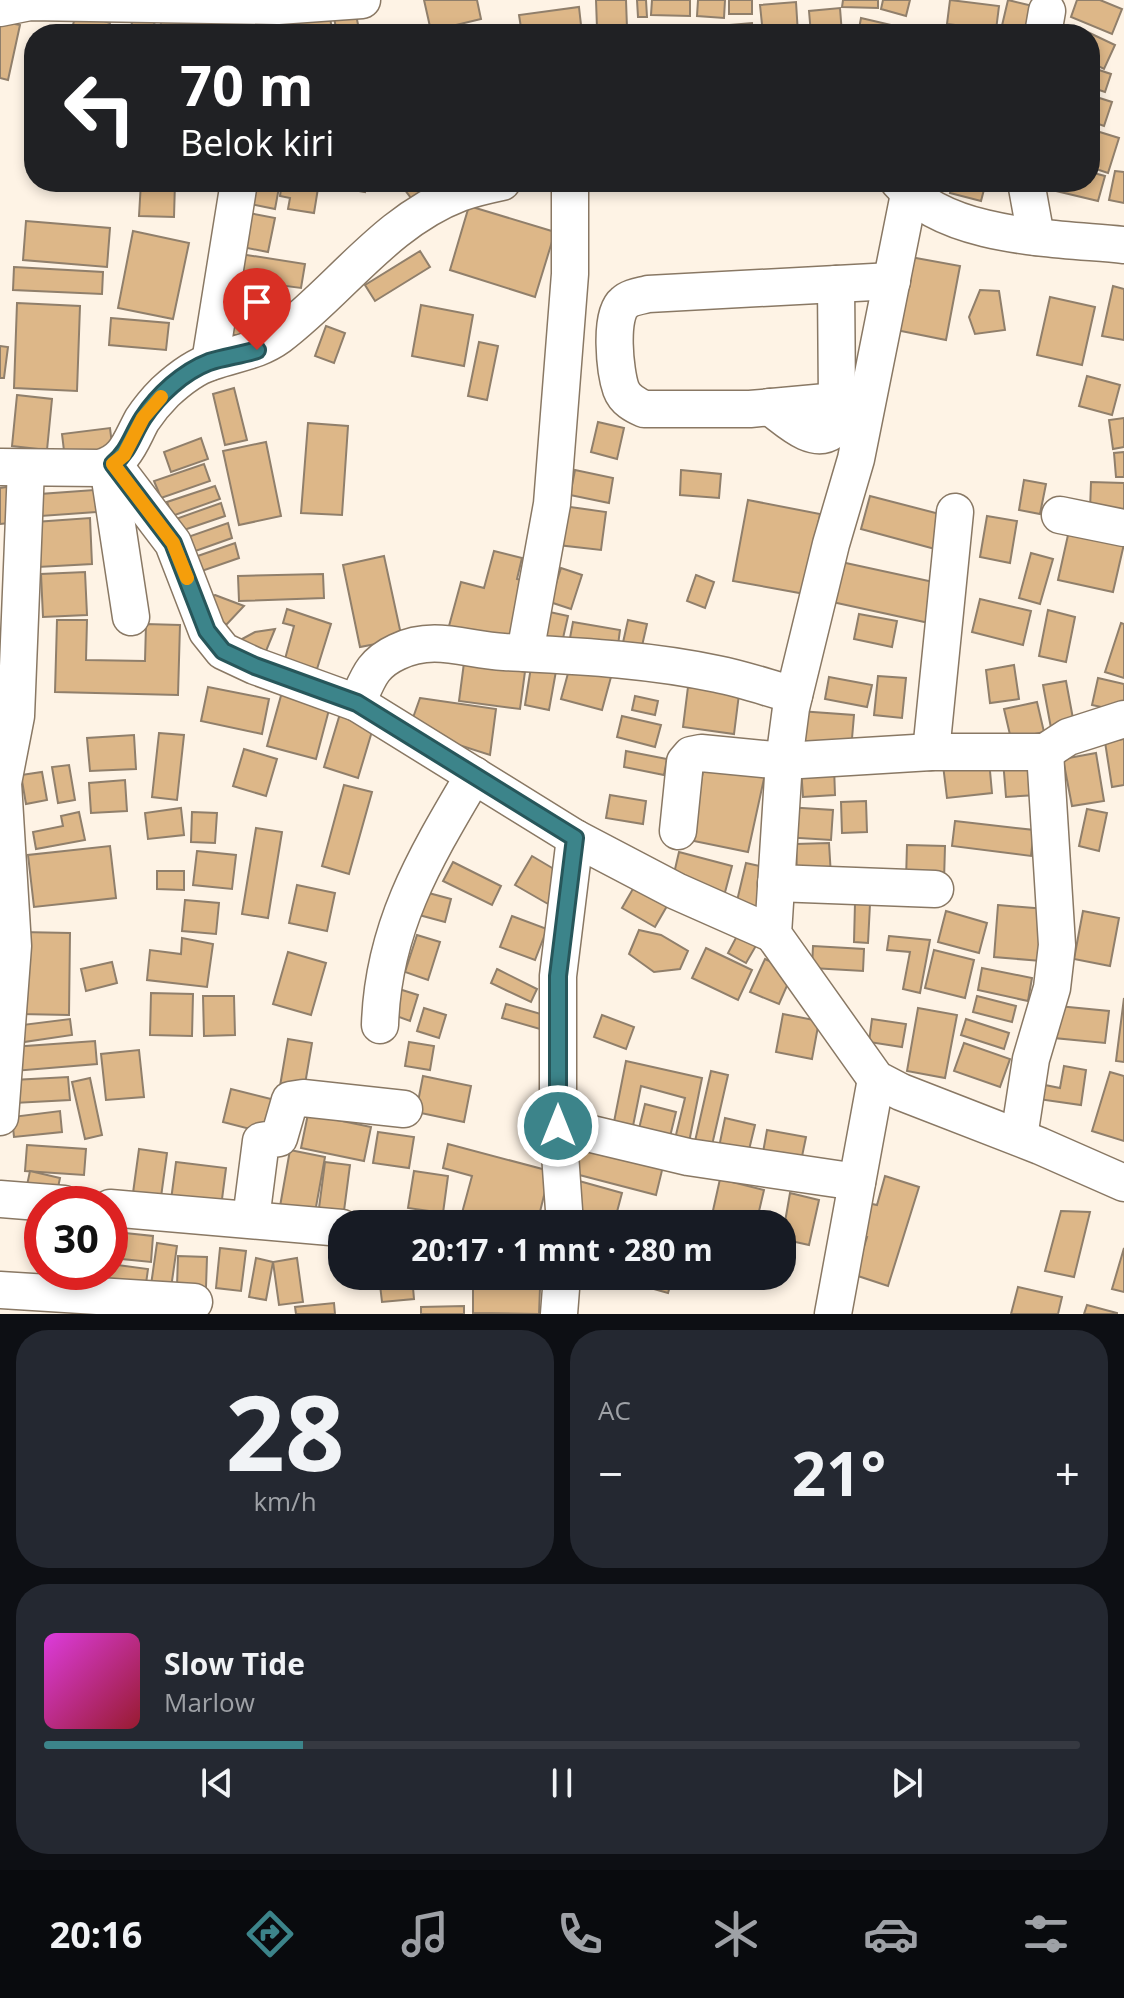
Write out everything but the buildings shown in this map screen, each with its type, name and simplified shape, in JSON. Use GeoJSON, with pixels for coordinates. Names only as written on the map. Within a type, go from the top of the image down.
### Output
{"type":"FeatureCollection","features":[{"type":"Feature","properties":{"kind":"street"},"geometry":{"type":"LineString","coordinates":[[20,3],[276,13],[362,0]]}},
{"type":"Feature","properties":{"kind":"street"},"geometry":{"type":"LineString","coordinates":[[210,362],[237,192]]}},
{"type":"Feature","properties":{"kind":"street"},"geometry":{"type":"LineString","coordinates":[[0,1117],[13,946],[2,783],[8,716],[13,467],[100,468],[110,465],[124,455],[143,418],[165,392],[189,373],[210,362],[257,350],[279,336],[392,234],[425,210],[464,192]]}},
{"type":"Feature","properties":{"kind":"street"},"geometry":{"type":"LineString","coordinates":[[525,653],[552,504],[570,274],[570,192]]}},
{"type":"Feature","properties":{"kind":"street"},"geometry":{"type":"LineString","coordinates":[[773,934],[784,761],[794,695],[831,544],[856,459],[892,281],[903,192]]}},
{"type":"Feature","properties":{"kind":"street"},"geometry":{"type":"LineString","coordinates":[[910,192],[938,212],[968,223],[1036,237],[1124,245]]}},
{"type":"Feature","properties":{"kind":"street"},"geometry":{"type":"LineString","coordinates":[[1028,192],[1036,237]]}},
{"type":"Feature","properties":{"kind":"street"},"geometry":{"type":"LineString","coordinates":[[836,284],[837,401],[770,407],[644,409],[630,402],[621,390],[614,333],[617,312],[624,302],[648,294],[892,281]]}},
{"type":"Feature","properties":{"kind":"street"},"geometry":{"type":"LineString","coordinates":[[110,465],[131,617]]}},
{"type":"Feature","properties":{"kind":"street"},"geometry":{"type":"LineString","coordinates":[[110,465],[173,543],[207,631],[223,651],[255,666],[357,703],[575,838],[676,891],[773,934],[876,1079],[1124,1183]]}},
{"type":"Feature","properties":{"kind":"street"},"geometry":{"type":"LineString","coordinates":[[931,752],[955,512]]}},
{"type":"Feature","properties":{"kind":"street"},"geometry":{"type":"LineString","coordinates":[[1060,515],[1124,528]]}},
{"type":"Feature","properties":{"kind":"street"},"geometry":{"type":"LineString","coordinates":[[357,703],[376,664],[398,651],[442,641],[500,652],[613,658],[704,672],[794,695]]}},
{"type":"Feature","properties":{"kind":"street"},"geometry":{"type":"LineString","coordinates":[[678,831],[685,762],[691,755],[701,753],[784,761],[931,752],[1045,752],[1068,737],[1124,719]]}},
{"type":"Feature","properties":{"kind":"street"},"geometry":{"type":"LineString","coordinates":[[1019,1137],[1031,1059],[1052,988],[1057,945],[1045,752]]}},
{"type":"Feature","properties":{"kind":"street"},"geometry":{"type":"LineString","coordinates":[[380,1025],[382,986],[396,924],[431,849],[474,775]]}},
{"type":"Feature","properties":{"kind":"street"},"geometry":{"type":"LineString","coordinates":[[564,1210],[558,1126],[558,976],[575,838]]}},
{"type":"Feature","properties":{"kind":"street"},"geometry":{"type":"LineString","coordinates":[[776,883],[935,889]]}},
{"type":"Feature","properties":{"kind":"street"},"geometry":{"type":"LineString","coordinates":[[833,1314],[876,1079]]}},
{"type":"Feature","properties":{"kind":"street"},"geometry":{"type":"LineString","coordinates":[[251,1219],[260,1143],[279,1138],[290,1100],[298,1097],[404,1109]]}},
{"type":"Feature","properties":{"kind":"street"},"geometry":{"type":"LineString","coordinates":[[558,1126],[688,1157],[857,1182]]}},
{"type":"Feature","properties":{"kind":"street"},"geometry":{"type":"LineString","coordinates":[[0,1199],[24,1201]]}},
{"type":"Feature","properties":{"kind":"street"},"geometry":{"type":"LineString","coordinates":[[128,1209],[328,1227]]}},
{"type":"Feature","properties":{"kind":"street"},"geometry":{"type":"LineString","coordinates":[[0,1290],[194,1302]]}},
{"type":"Feature","properties":{"kind":"street"},"geometry":{"type":"LineString","coordinates":[[559,1314],[561,1290]]}},
{"type":"Feature","properties":{"kind":"slow traffic"},"geometry":{"type":"LineString","coordinates":[[161,397],[143,418],[124,455],[113,464],[173,543],[187,578]]}},
{"type":"Feature","properties":{"kind":"route"},"geometry":{"type":"LineString","coordinates":[[257,350],[210,362],[189,373],[165,392],[143,418],[124,455],[113,464],[173,543],[207,631],[223,651],[255,666],[357,703],[575,838],[558,976],[558,1126]]}}]}
